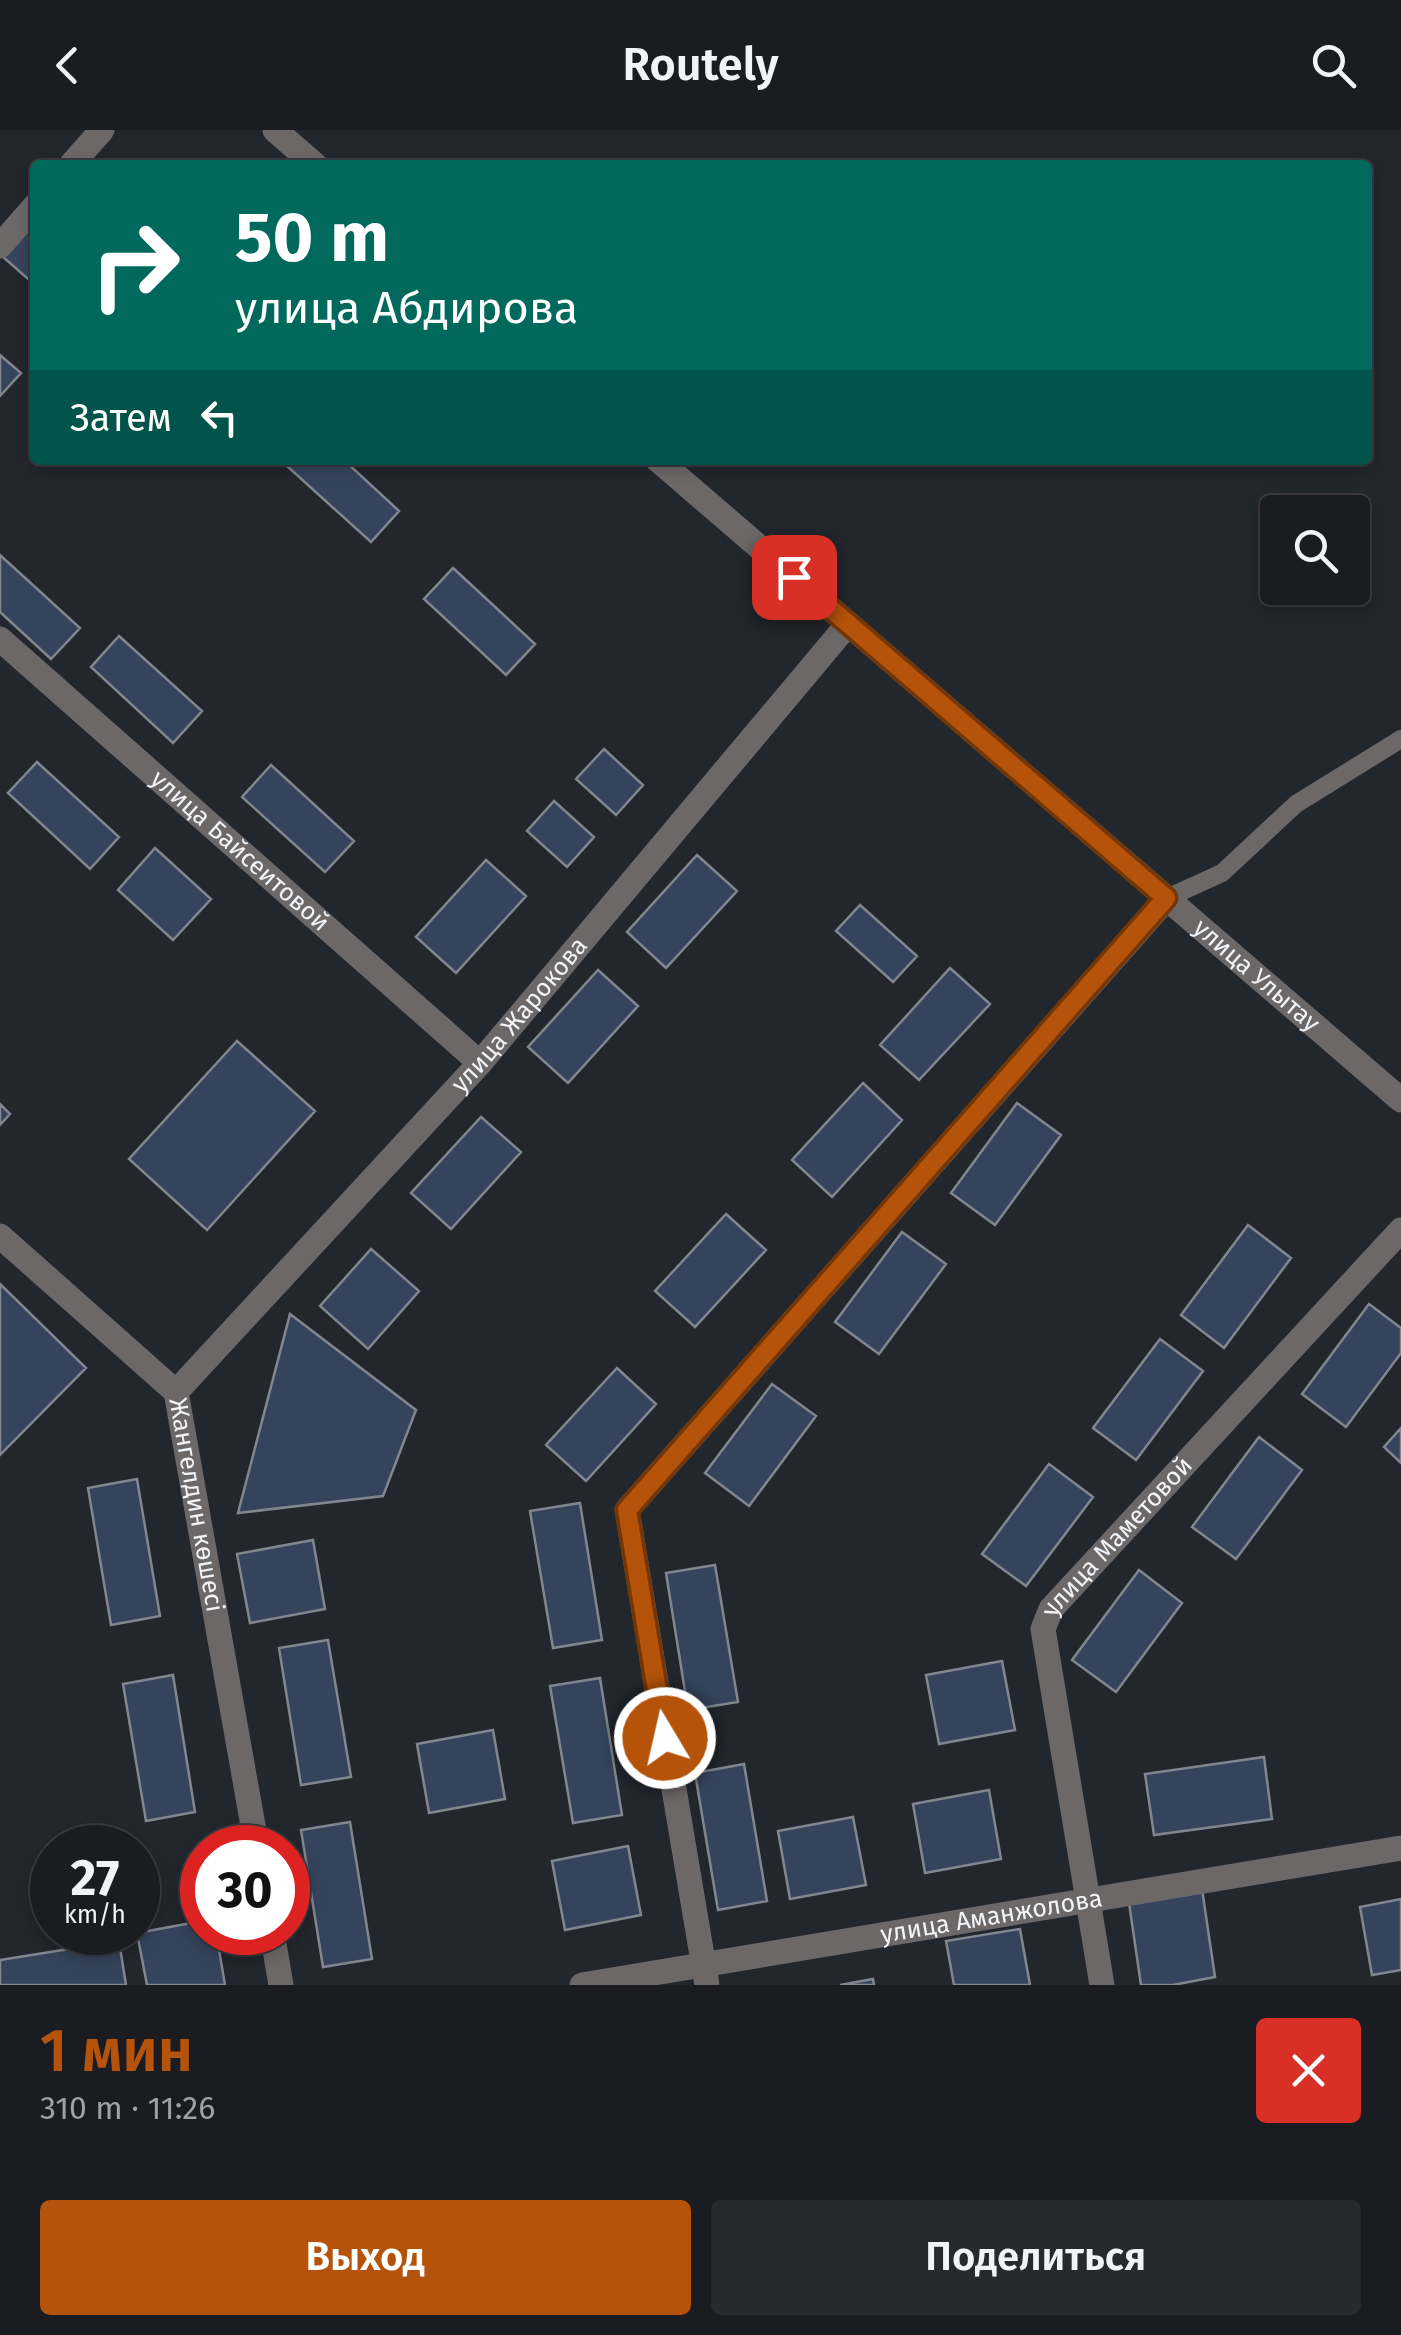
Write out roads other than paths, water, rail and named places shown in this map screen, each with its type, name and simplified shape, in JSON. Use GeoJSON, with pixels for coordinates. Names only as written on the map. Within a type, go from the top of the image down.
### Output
{"type":"FeatureCollection","features":[{"type":"Feature","properties":{"kind":"street"},"geometry":{"type":"LineString","coordinates":[[76,160],[102,130]]}},
{"type":"Feature","properties":{"kind":"street"},"geometry":{"type":"LineString","coordinates":[[274,130],[309,160]]}},
{"type":"Feature","properties":{"kind":"street"},"geometry":{"type":"LineString","coordinates":[[0,246],[30,212]]}},
{"type":"Feature","properties":{"kind":"street","name":"улица Улытау"},"geometry":{"type":"LineString","coordinates":[[664,465],[1401,1100]]}},
{"type":"Feature","properties":{"kind":"street","name":"улица Жарокова"},"geometry":{"type":"LineString","coordinates":[[176,1392],[480,1063],[848,624]]}},
{"type":"Feature","properties":{"kind":"street","name":"улица Байсеитовой"},"geometry":{"type":"LineString","coordinates":[[0,639],[480,1063]]}},
{"type":"Feature","properties":{"kind":"street"},"geometry":{"type":"LineString","coordinates":[[705,1975],[627,1510],[1166,898]]}},
{"type":"Feature","properties":{"kind":"street","name":"улица Маметовой"},"geometry":{"type":"LineString","coordinates":[[1102,1985],[1043,1629],[1050,1609],[1401,1230]]}},
{"type":"Feature","properties":{"kind":"street","name":"Жангелдин көшесі"},"geometry":{"type":"LineString","coordinates":[[0,1236],[176,1392],[253,1825]]}},
{"type":"Feature","properties":{"kind":"street","name":"улица Аманжолова"},"geometry":{"type":"LineString","coordinates":[[582,1985],[705,1975],[1088,1900],[1401,1848]]}},
{"type":"Feature","properties":{"kind":"street"},"geometry":{"type":"LineString","coordinates":[[276,1955],[282,1985]]}},
{"type":"Feature","properties":{"kind":"lane"},"geometry":{"type":"LineString","coordinates":[[1166,898],[1222,873],[1296,804],[1401,739]]}}]}
